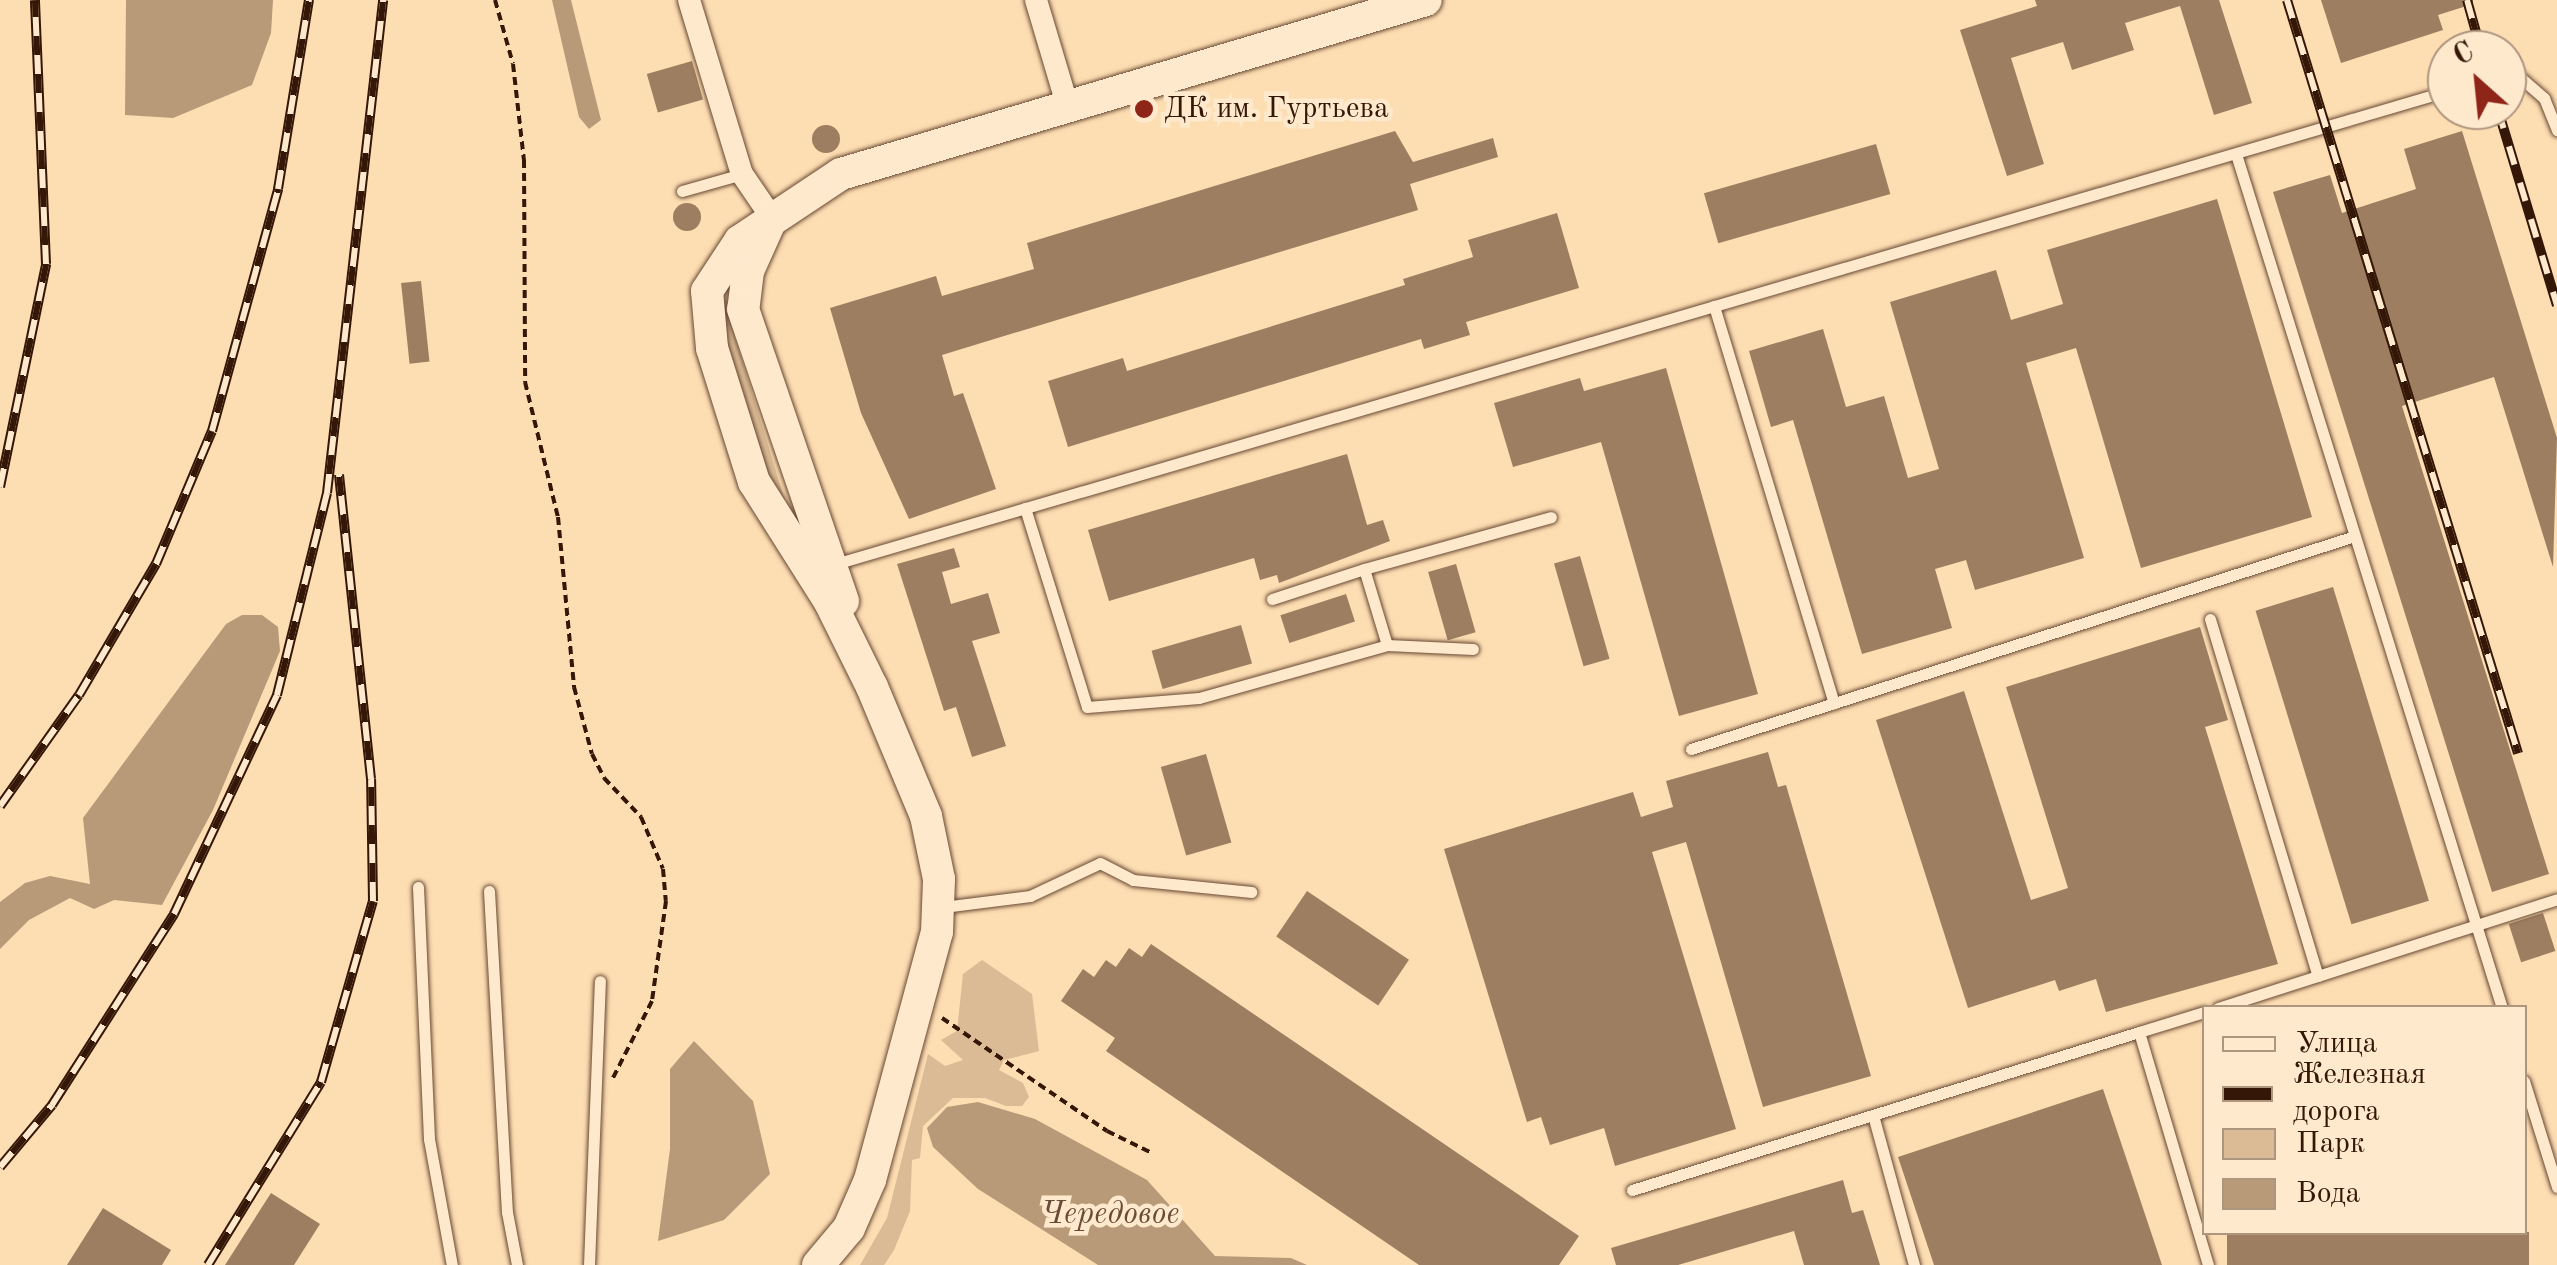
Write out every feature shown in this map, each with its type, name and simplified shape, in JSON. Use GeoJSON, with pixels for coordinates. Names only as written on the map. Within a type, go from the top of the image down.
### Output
{"type":"FeatureCollection","features":[{"type":"Feature","properties":{"kind":"main road"},"geometry":{"type":"LineString","coordinates":[[818,1265],[849,1228],[870,1180],[938,908],[926,816],[872,687],[830,602],[754,482],[704,312],[718,270],[740,242],[841,174],[1426,0]]}},
{"type":"Feature","properties":{"kind":"main road"},"geometry":{"type":"LineString","coordinates":[[772,218],[748,271],[743,309],[872,687]]}},
{"type":"Feature","properties":{"kind":"street"},"geometry":{"type":"LineString","coordinates":[[689,0],[742,174],[772,218]]}},
{"type":"Feature","properties":{"kind":"street"},"geometry":{"type":"LineString","coordinates":[[1036,0],[1067,104]]}},
{"type":"Feature","properties":{"kind":"lane"},"geometry":{"type":"LineString","coordinates":[[2527,83],[2544,98],[2557,130]]}},
{"type":"Feature","properties":{"kind":"lane"},"geometry":{"type":"LineString","coordinates":[[831,565],[2427,98]]}},
{"type":"Feature","properties":{"kind":"lane"},"geometry":{"type":"LineString","coordinates":[[2236,154],[2501,1005]]}},
{"type":"Feature","properties":{"kind":"lane"},"geometry":{"type":"LineString","coordinates":[[682,192],[742,174]]}},
{"type":"Feature","properties":{"kind":"lane"},"geometry":{"type":"LineString","coordinates":[[1714,306],[1834,703]]}},
{"type":"Feature","properties":{"kind":"lane"},"geometry":{"type":"LineString","coordinates":[[1025,508],[1087,707],[1198,698],[1388,646],[1473,649]]}},
{"type":"Feature","properties":{"kind":"lane"},"geometry":{"type":"LineString","coordinates":[[1272,599],[1551,517]]}},
{"type":"Feature","properties":{"kind":"lane"},"geometry":{"type":"LineString","coordinates":[[1691,749],[2355,536]]}},
{"type":"Feature","properties":{"kind":"lane"},"geometry":{"type":"LineString","coordinates":[[1364,569],[1388,646]]}},
{"type":"Feature","properties":{"kind":"lane"},"geometry":{"type":"LineString","coordinates":[[2210,618],[2318,976]]}},
{"type":"Feature","properties":{"kind":"lane"},"geometry":{"type":"LineString","coordinates":[[938,908],[1030,896],[1100,863],[1133,880],[1251,892]]}},
{"type":"Feature","properties":{"kind":"lane"},"geometry":{"type":"LineString","coordinates":[[418,887],[429,1138],[452,1265]]}},
{"type":"Feature","properties":{"kind":"lane"},"geometry":{"type":"LineString","coordinates":[[489,890],[507,1212],[517,1265]]}},
{"type":"Feature","properties":{"kind":"lane"},"geometry":{"type":"LineString","coordinates":[[2227,1005],[2557,899]]}},
{"type":"Feature","properties":{"kind":"lane"},"geometry":{"type":"LineString","coordinates":[[589,1265],[600,981]]}},
{"type":"Feature","properties":{"kind":"lane"},"geometry":{"type":"LineString","coordinates":[[1632,1190],[2202,1013]]}},
{"type":"Feature","properties":{"kind":"lane"},"geometry":{"type":"LineString","coordinates":[[2139,1032],[2208,1265]]}},
{"type":"Feature","properties":{"kind":"lane"},"geometry":{"type":"LineString","coordinates":[[2527,1091],[2557,1187]]}},
{"type":"Feature","properties":{"kind":"lane"},"geometry":{"type":"LineString","coordinates":[[1873,1115],[1914,1265]]}},
{"type":"Feature","properties":{"kind":"path"},"geometry":{"type":"LineString","coordinates":[[495,0],[513,64],[524,160],[525,382],[558,517],[574,686],[592,754],[656,843],[665,885],[652,1001],[620,1074],[596,1094]]}},
{"type":"Feature","properties":{"kind":"path"},"geometry":{"type":"LineString","coordinates":[[958,1028],[1107,1131],[1152,1153]]}},
{"type":"Feature","properties":{"kind":"green space"},"geometry":{"type":"Polygon","coordinates":[[[724,301],[790,517],[783,521],[729,364],[724,301]]]}},
{"type":"Feature","properties":{"kind":"green space"},"geometry":{"type":"Polygon","coordinates":[[[982,960],[1032,994],[1039,1051],[1004,1060],[999,1070],[1023,1083],[1029,1097],[1022,1106],[1006,1106],[985,1098],[953,1098],[923,1126],[920,1158],[912,1160],[910,1211],[894,1250],[884,1265],[860,1265],[887,1218],[928,1054],[945,1066],[963,1060],[941,1040],[957,1031],[963,974],[982,960]]]}},
{"type":"Feature","properties":{"kind":"water"},"geometry":{"type":"Polygon","coordinates":[[[126,0],[273,0],[271,33],[252,85],[173,118],[125,115],[126,0]]]}},
{"type":"Feature","properties":{"kind":"water"},"geometry":{"type":"Polygon","coordinates":[[[552,0],[571,0],[601,120],[589,129],[579,117],[552,0]]]}},
{"type":"Feature","properties":{"kind":"water"},"geometry":{"type":"Polygon","coordinates":[[[242,615],[262,615],[278,627],[280,651],[213,810],[162,905],[114,900],[94,909],[70,898],[29,920],[0,949],[0,902],[25,883],[50,876],[90,884],[83,818],[226,624],[242,615]]]}},
{"type":"Feature","properties":{"kind":"water"},"geometry":{"type":"Polygon","coordinates":[[[694,1041],[753,1101],[770,1174],[724,1220],[658,1241],[670,1149],[670,1069],[694,1041]]]}},
{"type":"Feature","properties":{"kind":"water","name":"Чередовое"},"geometry":{"type":"Polygon","coordinates":[[[978,1102],[1035,1119],[1147,1180],[1215,1256],[1291,1258],[1307,1265],[1098,1265],[978,1189],[933,1147],[927,1128],[947,1107],[978,1102]]]}},
{"type":"Feature","properties":{"kind":"building"},"geometry":{"type":"Polygon","coordinates":[[[2035,0],[2219,0],[2252,103],[2214,115],[2180,6],[2125,23],[2134,50],[2072,70],[2063,42],[2011,58],[2044,164],[2007,176],[1960,30],[2037,6],[2035,0]]]}},
{"type":"Feature","properties":{"kind":"building"},"geometry":{"type":"Polygon","coordinates":[[[2321,0],[2473,0],[2473,4],[2438,15],[2443,30],[2427,30],[2427,35],[2341,63],[2321,0]]]}},
{"type":"Feature","properties":{"kind":"building"},"geometry":{"type":"Polygon","coordinates":[[[692,61],[703,99],[658,112],[647,74],[692,61]]]}},
{"type":"Feature","properties":{"kind":"building"},"geometry":{"type":"Polygon","coordinates":[[[826,125],[836,129],[840,139],[836,149],[826,153],[816,149],[812,139],[816,129],[826,125]]]}},
{"type":"Feature","properties":{"kind":"building"},"geometry":{"type":"Polygon","coordinates":[[[1395,131],[1413,162],[1493,138],[1498,157],[1410,184],[1418,210],[942,355],[954,396],[963,393],[996,489],[909,519],[861,413],[830,308],[936,276],[942,296],[1034,269],[1027,243],[1395,131]]]}},
{"type":"Feature","properties":{"kind":"building"},"geometry":{"type":"Polygon","coordinates":[[[2462,131],[2557,438],[2553,567],[2494,377],[2402,406],[2549,874],[2492,892],[2273,192],[2330,175],[2342,213],[2416,189],[2404,149],[2462,131]]]}},
{"type":"Feature","properties":{"kind":"building"},"geometry":{"type":"Polygon","coordinates":[[[1876,144],[1890,194],[1718,243],[1704,193],[1876,144]]]}},
{"type":"Feature","properties":{"kind":"building"},"geometry":{"type":"Polygon","coordinates":[[[2217,199],[2312,517],[2141,568],[2076,348],[2026,363],[2084,558],[1975,590],[1966,560],[1935,569],[1952,628],[1862,654],[1793,420],[1771,427],[1749,351],[1823,329],[1846,407],[1884,396],[1908,478],[1939,469],[1890,302],[1996,270],[2011,320],[2063,304],[2047,250],[2217,199]]]}},
{"type":"Feature","properties":{"kind":"building"},"geometry":{"type":"Polygon","coordinates":[[[687,203],[697,207],[701,217],[697,227],[687,231],[677,227],[673,217],[677,207],[687,203]]]}},
{"type":"Feature","properties":{"kind":"building"},"geometry":{"type":"Polygon","coordinates":[[[1557,213],[1579,288],[1466,322],[1470,335],[1424,349],[1421,339],[1068,447],[1048,381],[1123,358],[1127,371],[1405,285],[1403,279],[1473,257],[1468,240],[1557,213]]]}},
{"type":"Feature","properties":{"kind":"building"},"geometry":{"type":"Polygon","coordinates":[[[421,281],[429,362],[410,364],[401,283],[421,281]]]}},
{"type":"Feature","properties":{"kind":"building"},"geometry":{"type":"Polygon","coordinates":[[[1666,368],[1758,694],[1679,716],[1601,442],[1513,467],[1494,403],[1580,378],[1584,391],[1666,368]]]}},
{"type":"Feature","properties":{"kind":"building"},"geometry":{"type":"Polygon","coordinates":[[[1347,454],[1367,525],[1383,520],[1390,541],[1279,583],[1277,575],[1260,580],[1254,558],[1109,601],[1088,530],[1347,454]]]}},
{"type":"Feature","properties":{"kind":"building"},"geometry":{"type":"Polygon","coordinates":[[[954,548],[960,567],[942,572],[951,604],[988,593],[1000,633],[972,641],[1006,746],[972,757],[956,707],[944,711],[897,564],[954,548]]]}},
{"type":"Feature","properties":{"kind":"building"},"geometry":{"type":"Polygon","coordinates":[[[1580,556],[1609,659],[1584,666],[1554,563],[1580,556]]]}},
{"type":"Feature","properties":{"kind":"building"},"geometry":{"type":"Polygon","coordinates":[[[1456,564],[1476,632],[1448,640],[1428,572],[1456,564]]]}},
{"type":"Feature","properties":{"kind":"building"},"geometry":{"type":"Polygon","coordinates":[[[2333,587],[2429,901],[2351,924],[2256,611],[2333,587]]]}},
{"type":"Feature","properties":{"kind":"building"},"geometry":{"type":"Polygon","coordinates":[[[1346,594],[1355,622],[1289,643],[1280,615],[1346,594]]]}},
{"type":"Feature","properties":{"kind":"building"},"geometry":{"type":"Polygon","coordinates":[[[1241,625],[1252,663],[1163,689],[1152,651],[1241,625]]]}},
{"type":"Feature","properties":{"kind":"building"},"geometry":{"type":"Polygon","coordinates":[[[2200,627],[2228,720],[2205,727],[2278,964],[2106,1012],[2096,979],[2059,991],[2055,980],[1968,1008],[1876,720],[1964,691],[2031,900],[2068,888],[2006,687],[2200,627]]]}},
{"type":"Feature","properties":{"kind":"building"},"geometry":{"type":"Polygon","coordinates":[[[1768,752],[1778,787],[1786,785],[1871,1076],[1763,1107],[1686,842],[1652,852],[1736,1129],[1615,1166],[1604,1128],[1550,1145],[1541,1117],[1527,1122],[1444,849],[1633,792],[1641,817],[1673,807],[1666,781],[1768,752]]]}},
{"type":"Feature","properties":{"kind":"building"},"geometry":{"type":"Polygon","coordinates":[[[1206,754],[1231,842],[1186,855],[1161,767],[1206,754]]]}},
{"type":"Feature","properties":{"kind":"building"},"geometry":{"type":"Polygon","coordinates":[[[1307,891],[1409,960],[1378,1005],[1276,937],[1307,891]]]}},
{"type":"Feature","properties":{"kind":"building"},"geometry":{"type":"Polygon","coordinates":[[[2543,913],[2555,951],[2521,962],[2509,924],[2543,913]]]}},
{"type":"Feature","properties":{"kind":"building"},"geometry":{"type":"Polygon","coordinates":[[[1151,944],[1579,1236],[1559,1265],[1419,1265],[1106,1051],[1115,1038],[1061,1001],[1083,969],[1094,977],[1106,960],[1116,967],[1129,948],[1142,957],[1151,944]]]}},
{"type":"Feature","properties":{"kind":"building"},"geometry":{"type":"Polygon","coordinates":[[[2103,1089],[2162,1265],[1934,1265],[1898,1157],[2103,1089]]]}},
{"type":"Feature","properties":{"kind":"building"},"geometry":{"type":"Polygon","coordinates":[[[1843,1180],[1852,1213],[1863,1210],[1880,1265],[1804,1265],[1794,1231],[1678,1265],[1616,1265],[1611,1248],[1843,1180]]]}},
{"type":"Feature","properties":{"kind":"building"},"geometry":{"type":"Polygon","coordinates":[[[271,1193],[320,1224],[294,1265],[225,1265],[271,1193]]]}},
{"type":"Feature","properties":{"kind":"building"},"geometry":{"type":"Polygon","coordinates":[[[103,1208],[171,1250],[162,1265],[67,1265],[103,1208]]]}},
{"type":"Feature","properties":{"kind":"building"},"geometry":{"type":"Polygon","coordinates":[[[2529,1232],[2529,1265],[2227,1265],[2227,1235],[2529,1232]]]}},
{"type":"Feature","properties":{"kind":"railway"},"geometry":{"type":"LineString","coordinates":[[0,487],[46,264],[35,0]]}},
{"type":"Feature","properties":{"kind":"railway"},"geometry":{"type":"LineString","coordinates":[[0,806],[79,695],[156,564],[212,431],[278,189],[309,0]]}},
{"type":"Feature","properties":{"kind":"railway"},"geometry":{"type":"LineString","coordinates":[[0,1167],[52,1105],[174,914],[277,695],[327,493],[383,0]]}},
{"type":"Feature","properties":{"kind":"railway"},"geometry":{"type":"LineString","coordinates":[[2287,0],[2518,753]]}},
{"type":"Feature","properties":{"kind":"railway"},"geometry":{"type":"LineString","coordinates":[[2467,0],[2475,30]]}},
{"type":"Feature","properties":{"kind":"railway"},"geometry":{"type":"LineString","coordinates":[[2504,130],[2557,305]]}},
{"type":"Feature","properties":{"kind":"railway"},"geometry":{"type":"LineString","coordinates":[[208,1265],[321,1082],[373,901],[371,779],[339,475]]}},
{"type":"Feature","properties":{"kind":"place","name":"ДК им. Гуртьева"},"geometry":{"type":"Point","coordinates":[1144,109]}}]}
